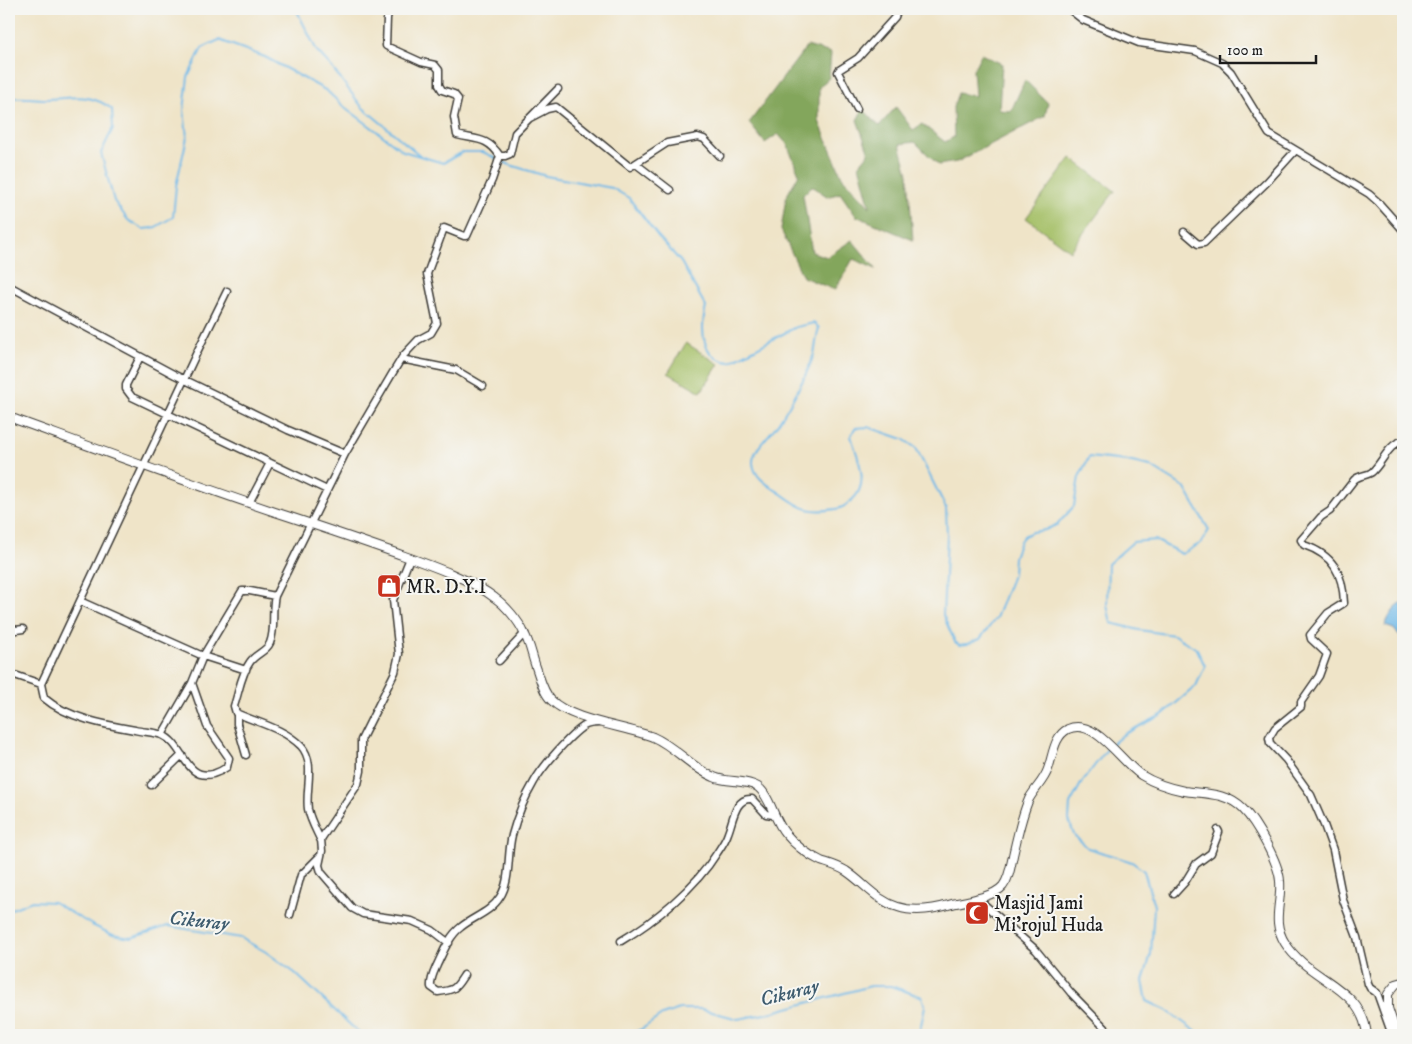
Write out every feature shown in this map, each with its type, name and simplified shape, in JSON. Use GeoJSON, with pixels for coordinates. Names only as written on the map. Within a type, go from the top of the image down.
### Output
{"type":"FeatureCollection","features":[{"type":"Feature","properties":{"kind":"main road"},"geometry":{"type":"LineString","coordinates":[[9,417],[249,503],[410,558],[474,585],[498,599],[525,633],[543,686],[550,699],[569,712],[663,742],[675,749],[703,772],[713,777],[757,787],[767,797],[773,815],[782,830],[796,844],[816,859],[838,866],[884,901],[898,907],[911,910],[936,908],[996,892],[1002,887],[1006,880],[1027,804],[1033,792],[1046,776],[1055,746],[1061,735],[1076,727],[1089,729],[1101,736],[1123,761],[1139,774],[1156,783],[1187,791],[1226,797],[1234,801],[1245,811],[1276,865],[1280,880],[1277,918],[1286,944],[1309,968],[1356,1004],[1364,1020],[1367,1035]]}},
{"type":"Feature","properties":{"kind":"main road"},"geometry":{"type":"LineString","coordinates":[[1397,1035],[1388,1008],[1388,994],[1396,984],[1403,982]]}},
{"type":"Feature","properties":{"kind":"street"},"geometry":{"type":"LineString","coordinates":[[246,755],[234,706],[251,660],[268,646],[271,640],[274,625],[272,607],[275,596],[345,454],[401,359],[418,340],[431,333],[437,323],[427,274],[444,228],[467,236],[497,169],[499,157],[496,150],[486,142],[457,134],[454,117],[458,99],[454,94],[442,90],[439,86],[439,70],[436,66],[421,62],[386,46],[389,9]]}},
{"type":"Feature","properties":{"kind":"street"},"geometry":{"type":"LineString","coordinates":[[857,109],[838,72],[858,58],[896,17],[894,9]]}},
{"type":"Feature","properties":{"kind":"street"},"geometry":{"type":"LineString","coordinates":[[1069,9],[1083,20],[1139,43],[1195,51],[1222,63],[1231,72],[1269,134],[1369,194],[1403,230]]}},
{"type":"Feature","properties":{"kind":"street"},"geometry":{"type":"LineString","coordinates":[[499,157],[510,154],[515,133],[558,89]]}},
{"type":"Feature","properties":{"kind":"street"},"geometry":{"type":"LineString","coordinates":[[528,119],[547,109],[556,107],[628,167],[632,168],[667,143],[698,137],[704,139],[720,156]]}},
{"type":"Feature","properties":{"kind":"street"},"geometry":{"type":"LineString","coordinates":[[1184,232],[1198,244],[1202,244],[1267,182],[1295,150]]}},
{"type":"Feature","properties":{"kind":"street"},"geometry":{"type":"LineString","coordinates":[[636,164],[670,190]]}},
{"type":"Feature","properties":{"kind":"street"},"geometry":{"type":"LineString","coordinates":[[9,286],[184,379],[288,430],[345,454]]}},
{"type":"Feature","properties":{"kind":"street"},"geometry":{"type":"LineString","coordinates":[[192,683],[208,726],[228,755],[229,762],[219,772],[201,775],[195,772],[172,742],[162,735],[96,722],[56,707],[44,698],[42,684],[227,291]]}},
{"type":"Feature","properties":{"kind":"street"},"geometry":{"type":"LineString","coordinates":[[140,357],[126,385],[126,390],[132,397],[327,490]]}},
{"type":"Feature","properties":{"kind":"street"},"geometry":{"type":"LineString","coordinates":[[401,359],[456,370],[483,386]]}},
{"type":"Feature","properties":{"kind":"street"},"geometry":{"type":"LineString","coordinates":[[1392,1035],[1377,992],[1370,988],[1368,984],[1357,937],[1343,900],[1333,850],[1324,825],[1308,790],[1268,738],[1275,728],[1301,707],[1301,702],[1319,675],[1327,654],[1310,636],[1328,614],[1344,603],[1343,589],[1331,560],[1304,544],[1301,540],[1321,517],[1330,511],[1358,476],[1372,472],[1395,444],[1403,441]]}},
{"type":"Feature","properties":{"kind":"street"},"geometry":{"type":"LineString","coordinates":[[249,503],[270,463]]}},
{"type":"Feature","properties":{"kind":"street"},"geometry":{"type":"LineString","coordinates":[[321,842],[323,836],[358,784],[361,770],[361,740],[395,672],[399,654],[393,600],[410,558]]}},
{"type":"Feature","properties":{"kind":"street"},"geometry":{"type":"LineString","coordinates":[[162,735],[192,683],[203,656],[242,591],[248,590],[275,596]]}},
{"type":"Feature","properties":{"kind":"street"},"geometry":{"type":"LineString","coordinates":[[80,601],[203,656],[246,670]]}},
{"type":"Feature","properties":{"kind":"street"},"geometry":{"type":"LineString","coordinates":[[9,627],[16,630],[23,629]]}},
{"type":"Feature","properties":{"kind":"street"},"geometry":{"type":"LineString","coordinates":[[499,661],[525,633]]}},
{"type":"Feature","properties":{"kind":"street"},"geometry":{"type":"LineString","coordinates":[[9,673],[42,684]]}},
{"type":"Feature","properties":{"kind":"street"},"geometry":{"type":"LineString","coordinates":[[237,713],[273,727],[297,743],[305,751],[308,763],[308,809],[321,842],[322,854],[319,865],[321,872],[356,911],[363,914],[412,921],[432,930],[448,943]]}},
{"type":"Feature","properties":{"kind":"street"},"geometry":{"type":"LineString","coordinates":[[464,974],[457,987],[452,990],[438,992],[431,987],[432,977],[448,943],[460,927],[493,906],[500,897],[506,878],[512,834],[519,813],[535,780],[553,757],[585,726],[603,722]]}},
{"type":"Feature","properties":{"kind":"street"},"geometry":{"type":"LineString","coordinates":[[151,785],[182,755]]}},
{"type":"Feature","properties":{"kind":"street"},"geometry":{"type":"LineString","coordinates":[[621,941],[636,932],[667,907],[697,878],[712,860],[728,835],[732,818],[740,804],[747,798],[752,799],[766,814],[773,815]]}},
{"type":"Feature","properties":{"kind":"street"},"geometry":{"type":"LineString","coordinates":[[1174,894],[1185,882],[1196,864],[1211,853],[1219,832],[1218,830]]}},
{"type":"Feature","properties":{"kind":"street"},"geometry":{"type":"LineString","coordinates":[[290,915],[302,875],[322,854]]}},
{"type":"Feature","properties":{"kind":"street"},"geometry":{"type":"LineString","coordinates":[[977,898],[1036,950],[1071,993],[1112,1035]]}},
{"type":"Feature","properties":{"kind":"green space"},"geometry":{"type":"Polygon","coordinates":[[[807,46],[831,53],[829,78],[819,87],[819,121],[842,177],[870,207],[859,165],[869,153],[857,120],[863,109],[879,126],[896,107],[913,130],[922,124],[945,142],[954,137],[953,107],[958,93],[975,96],[973,70],[981,54],[1002,64],[999,110],[1011,111],[1025,80],[1048,103],[1045,116],[957,162],[938,165],[915,142],[900,144],[908,174],[913,240],[856,216],[840,193],[828,197],[812,186],[803,195],[812,252],[827,257],[852,240],[876,269],[853,259],[835,290],[803,277],[781,230],[786,197],[799,174],[787,144],[778,134],[765,143],[749,123],[807,46]]]}},
{"type":"Feature","properties":{"kind":"green space"},"geometry":{"type":"Polygon","coordinates":[[[1071,158],[1115,191],[1070,251],[1026,218],[1071,158]]]}},
{"type":"Feature","properties":{"kind":"green space"},"geometry":{"type":"Polygon","coordinates":[[[686,343],[719,364],[701,392],[668,373],[686,343]]]}},
{"type":"Feature","properties":{"kind":"water"},"geometry":{"type":"Polygon","coordinates":[[[1403,603],[1403,635],[1399,636],[1394,629],[1385,626],[1392,612],[1403,603]]]}},
{"type":"Feature","properties":{"kind":"waterway"},"geometry":{"type":"LineString","coordinates":[[296,9],[317,51],[362,107],[422,157]]}},
{"type":"Feature","properties":{"kind":"waterway"},"geometry":{"type":"LineString","coordinates":[[9,98],[80,97],[95,100],[112,109],[113,128],[101,153],[114,201],[128,220],[143,229],[154,228],[173,217],[176,186],[187,137],[184,110],[188,77],[202,48],[219,40],[265,57],[327,91],[342,105],[403,151],[443,163],[463,152],[483,152],[510,165],[546,176],[612,188],[629,198],[657,235],[681,262],[706,307],[703,325],[705,342],[708,349],[720,360],[730,362],[796,327],[814,323],[819,328],[814,354],[802,381],[777,425],[758,448],[753,458],[754,469],[764,482],[802,507],[820,511],[838,509],[852,500],[861,486],[861,470],[851,436],[855,428],[868,427],[903,439],[916,448],[946,508],[947,536],[943,615],[955,642],[959,645],[980,639],[996,618],[1013,575],[1014,557],[1024,536],[1058,524],[1074,506],[1079,477],[1089,457],[1127,461],[1150,466],[1184,487],[1209,530],[1201,543],[1182,554],[1155,540],[1133,542],[1108,564],[1107,605],[1111,623],[1139,630],[1174,635],[1197,649],[1205,666],[1196,686],[1162,715],[1124,734],[1111,745]]}},
{"type":"Feature","properties":{"kind":"waterway"},"geometry":{"type":"LineString","coordinates":[[1108,748],[1082,782],[1070,804],[1069,820],[1074,835],[1088,848],[1132,862],[1144,871],[1154,906],[1151,954],[1143,981],[1147,1001],[1166,1010],[1201,1035]]}},
{"type":"Feature","properties":{"kind":"waterway","name":"Cikuray"},"geometry":{"type":"LineString","coordinates":[[9,910],[32,901],[53,902],[113,935],[131,938],[168,926],[241,938],[266,952],[295,973],[358,1032],[365,1035]]}},
{"type":"Feature","properties":{"kind":"waterway","name":"Cikuray"},"geometry":{"type":"LineString","coordinates":[[628,1035],[642,1029],[662,1015],[680,1009],[701,1009],[738,1019],[765,1014],[871,986],[891,986],[922,997],[925,1006],[919,1035]]}},
{"type":"Feature","properties":{"kind":"waterway","name":"Cikuray"},"geometry":{"type":"LineString","coordinates":[[1169,1035],[1183,1035]]}},
{"type":"Feature","properties":{"kind":"place","name":"MR. D.Y.I"},"geometry":{"type":"Point","coordinates":[389,586]}},
{"type":"Feature","properties":{"kind":"place","name":"Masjid Jami Mi'rojul Huda"},"geometry":{"type":"Point","coordinates":[977,913]}}]}
